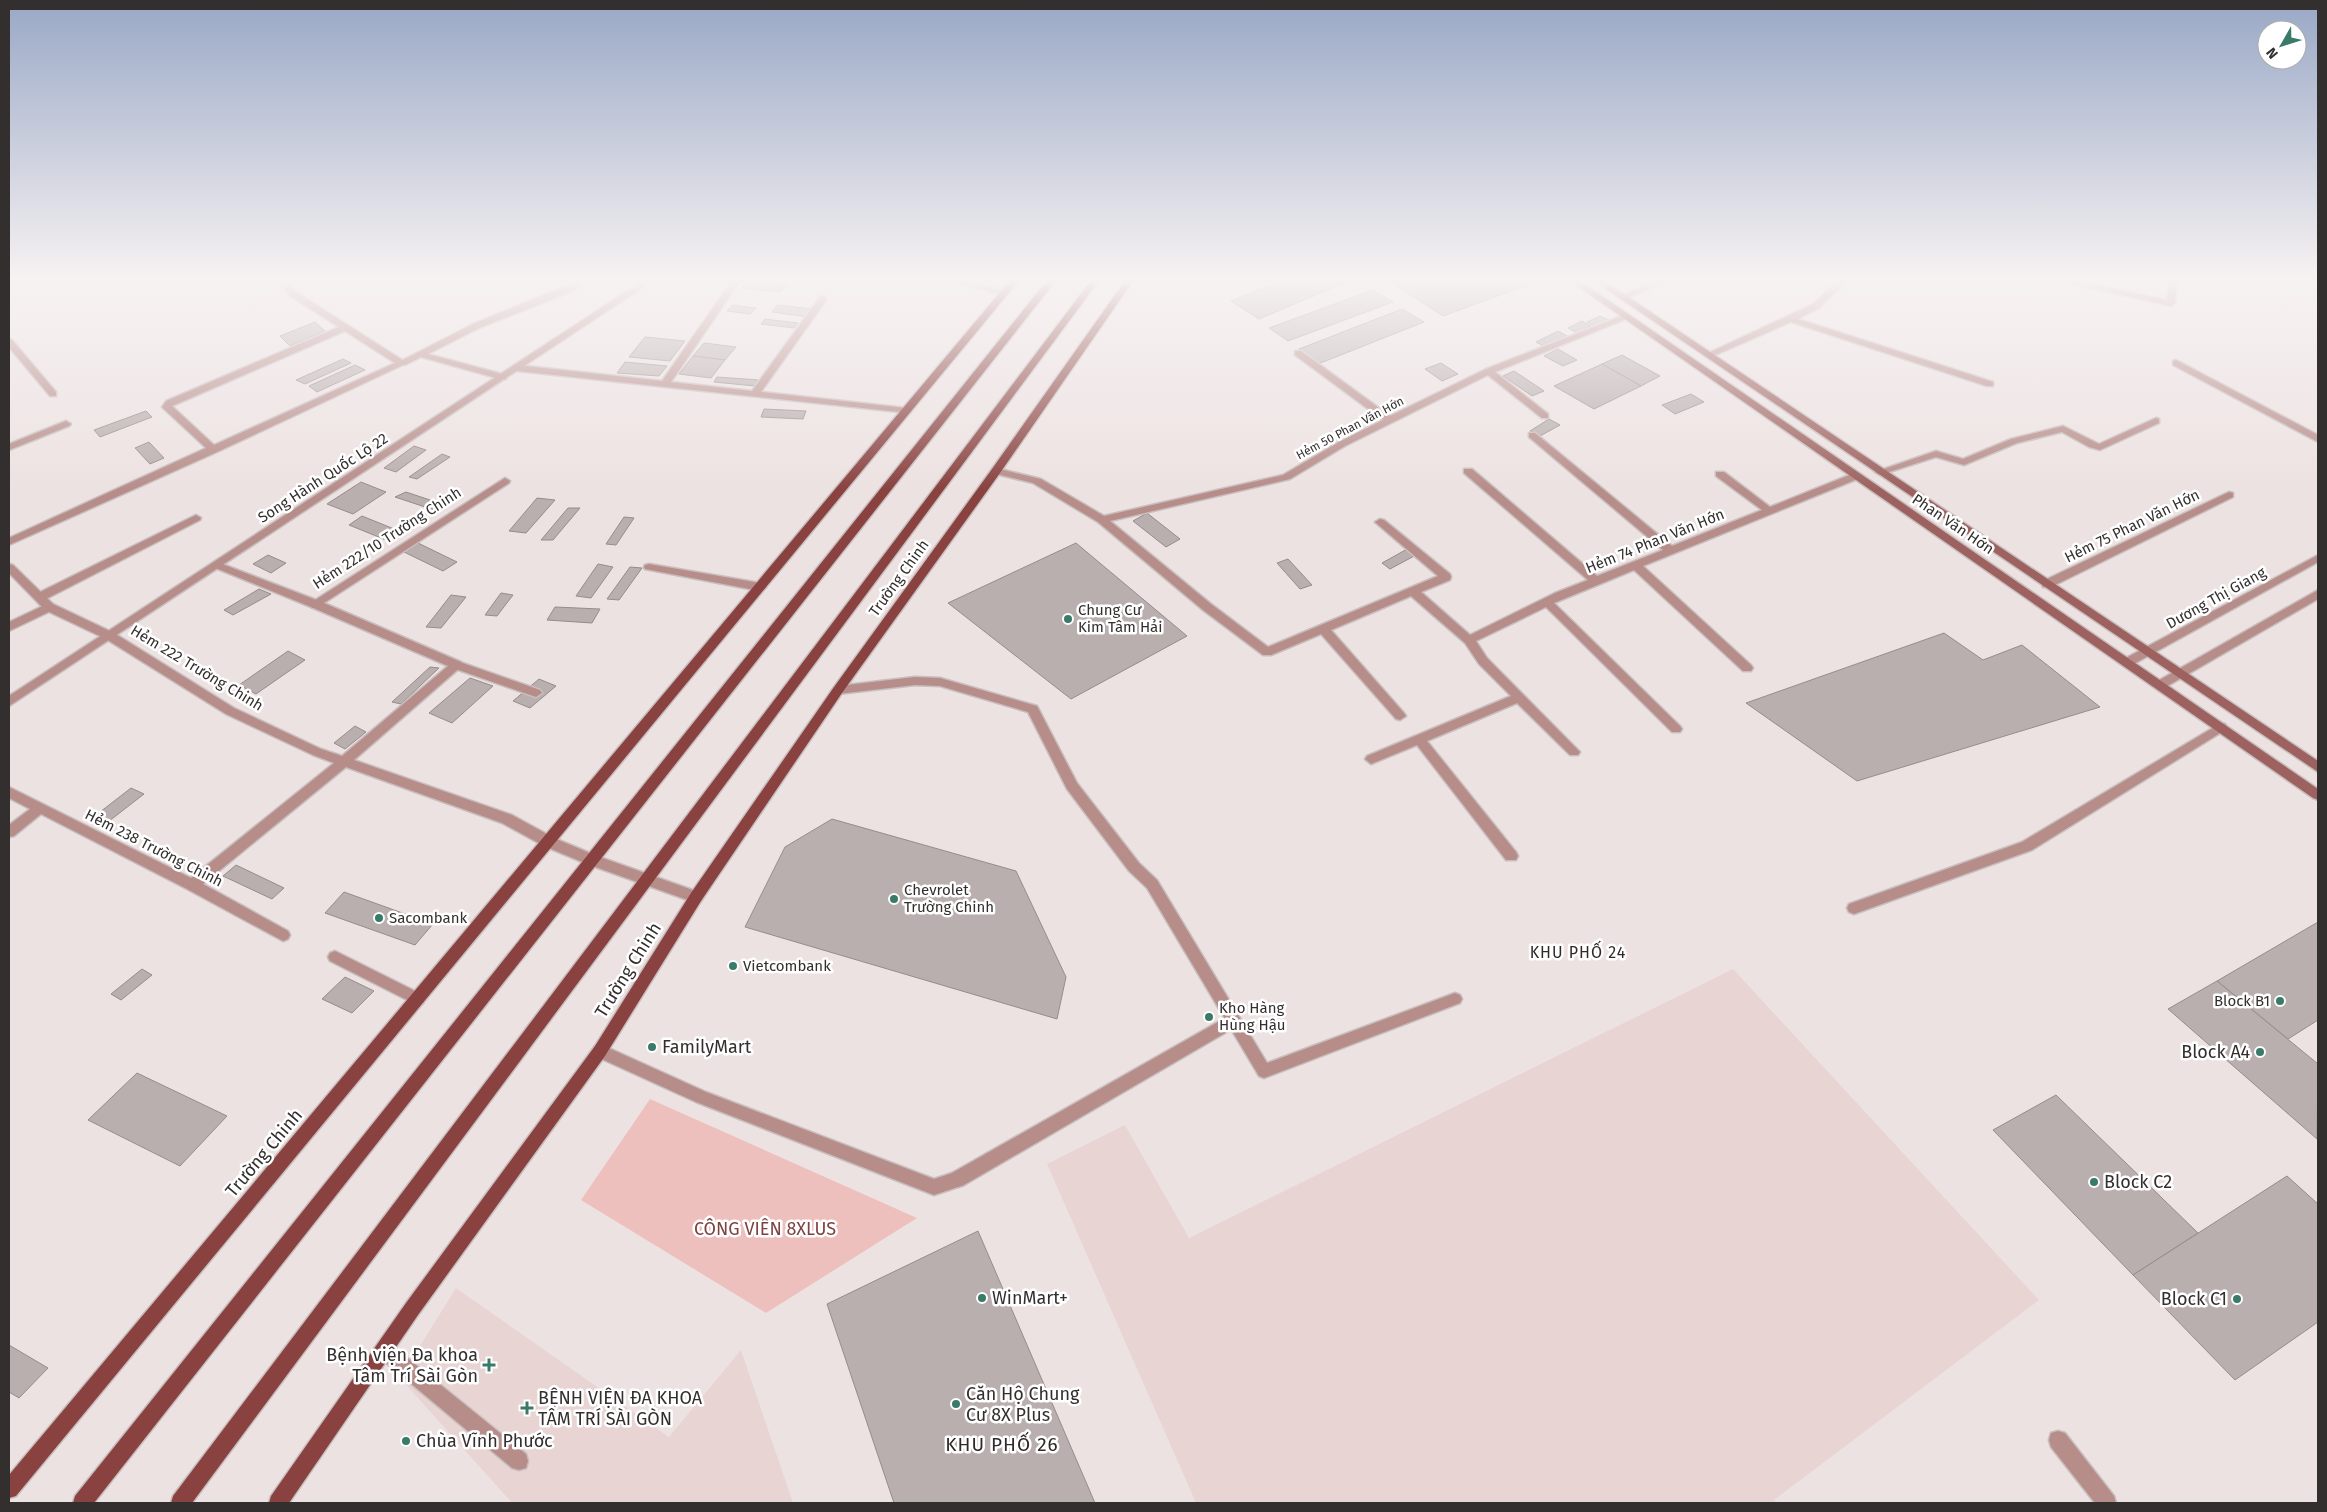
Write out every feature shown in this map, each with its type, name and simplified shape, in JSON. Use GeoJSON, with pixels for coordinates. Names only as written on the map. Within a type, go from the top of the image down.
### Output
{"type":"FeatureCollection","features":[{"type":"Feature","properties":{"kind":"main road","name":"Trường Chinh"},"geometry":{"type":"LineString","coordinates":[[9,1489],[958,349]]}},
{"type":"Feature","properties":{"kind":"main road"},"geometry":{"type":"LineString","coordinates":[[82,1503],[998,349]]}},
{"type":"Feature","properties":{"kind":"main road","name":"Trường Chinh"},"geometry":{"type":"LineString","coordinates":[[180,1503],[1044,349]]}},
{"type":"Feature","properties":{"kind":"main road","name":"Trường Chinh"},"geometry":{"type":"LineString","coordinates":[[278,1503],[384,1350],[600,1051],[696,897],[838,690],[1082,349]]}},
{"type":"Feature","properties":{"kind":"main road","name":"Phan Văn Hớn"},"geometry":{"type":"LineString","coordinates":[[1672,349],[2318,795]]}},
{"type":"Feature","properties":{"kind":"main road","name":"Phan Văn Hớn"},"geometry":{"type":"LineString","coordinates":[[1698,349],[2318,767]]}},
{"type":"Feature","properties":{"kind":"street"},"geometry":{"type":"LineString","coordinates":[[15,349],[53,394]]}},
{"type":"Feature","properties":{"kind":"street"},"geometry":{"type":"LineString","coordinates":[[214,450],[167,407],[169,403],[297,349]]}},
{"type":"Feature","properties":{"kind":"street"},"geometry":{"type":"LineString","coordinates":[[378,349],[402,363]]}},
{"type":"Feature","properties":{"kind":"street"},"geometry":{"type":"LineString","coordinates":[[9,542],[214,450],[430,349]]}},
{"type":"Feature","properties":{"kind":"street","name":"Song Hành Quốc Lộ 22"},"geometry":{"type":"LineString","coordinates":[[9,702],[546,349]]}},
{"type":"Feature","properties":{"kind":"street"},"geometry":{"type":"LineString","coordinates":[[664,385],[689,349]]}},
{"type":"Feature","properties":{"kind":"street"},"geometry":{"type":"LineString","coordinates":[[756,394],[788,349]]}},
{"type":"Feature","properties":{"kind":"street","name":"Hẻm 50 Phan Văn Hớn"},"geometry":{"type":"LineString","coordinates":[[1102,520],[1286,477],[1388,420],[1489,371],[1546,349]]}},
{"type":"Feature","properties":{"kind":"street"},"geometry":{"type":"LineString","coordinates":[[1708,355],[1723,349]]}},
{"type":"Feature","properties":{"kind":"street"},"geometry":{"type":"LineString","coordinates":[[1882,349],[1990,384]]}},
{"type":"Feature","properties":{"kind":"street"},"geometry":{"type":"LineString","coordinates":[[1298,353],[1388,420]]}},
{"type":"Feature","properties":{"kind":"street"},"geometry":{"type":"LineString","coordinates":[[419,354],[503,377]]}},
{"type":"Feature","properties":{"kind":"street"},"geometry":{"type":"LineString","coordinates":[[2176,363],[2318,439]]}},
{"type":"Feature","properties":{"kind":"street"},"geometry":{"type":"LineString","coordinates":[[517,368],[906,411]]}},
{"type":"Feature","properties":{"kind":"street"},"geometry":{"type":"LineString","coordinates":[[1489,371],[1546,416]]}},
{"type":"Feature","properties":{"kind":"street"},"geometry":{"type":"LineString","coordinates":[[1880,472],[1936,454],[1964,462],[2014,441],[2063,429],[2092,445],[2100,447],[2156,421]]}},
{"type":"Feature","properties":{"kind":"street"},"geometry":{"type":"LineString","coordinates":[[9,447],[66,424]]}},
{"type":"Feature","properties":{"kind":"street"},"geometry":{"type":"LineString","coordinates":[[1532,435],[1671,551]]}},
{"type":"Feature","properties":{"kind":"street"},"geometry":{"type":"LineString","coordinates":[[996,471],[1037,482],[1102,520],[1207,607],[1267,652],[1446,577],[1380,522]]}},
{"type":"Feature","properties":{"kind":"street"},"geometry":{"type":"LineString","coordinates":[[1468,471],[1596,581]]}},
{"type":"Feature","properties":{"kind":"street"},"geometry":{"type":"LineString","coordinates":[[1720,474],[1769,511]]}},
{"type":"Feature","properties":{"kind":"street","name":"Hẻm 74 Phan Văn Hớn"},"geometry":{"type":"LineString","coordinates":[[1469,640],[1546,602],[1856,476]]}},
{"type":"Feature","properties":{"kind":"street","name":"Hẻm 222/10 Trường Chinh"},"geometry":{"type":"LineString","coordinates":[[315,604],[505,481]]}},
{"type":"Feature","properties":{"kind":"street","name":"Hẻm 75 Phan Văn Hớn"},"geometry":{"type":"LineString","coordinates":[[2047,584],[2230,495]]}},
{"type":"Feature","properties":{"kind":"street"},"geometry":{"type":"LineString","coordinates":[[40,597],[196,518]]}},
{"type":"Feature","properties":{"kind":"street","name":"Dương Thị Giang"},"geometry":{"type":"LineString","coordinates":[[2128,662],[2318,558]]}},
{"type":"Feature","properties":{"kind":"street"},"geometry":{"type":"LineString","coordinates":[[217,565],[315,604]]}},
{"type":"Feature","properties":{"kind":"street"},"geometry":{"type":"LineString","coordinates":[[1635,565],[1746,668]]}},
{"type":"Feature","properties":{"kind":"street"},"geometry":{"type":"LineString","coordinates":[[650,567],[760,587]]}},
{"type":"Feature","properties":{"kind":"street","name":"Hẻm 222 Trường Chinh"},"geometry":{"type":"LineString","coordinates":[[9,568],[49,607],[110,636],[230,711],[317,752],[507,819],[549,842]]}},
{"type":"Feature","properties":{"kind":"street"},"geometry":{"type":"LineString","coordinates":[[1414,592],[1469,640],[1483,661],[1574,752]]}},
{"type":"Feature","properties":{"kind":"street"},"geometry":{"type":"LineString","coordinates":[[2160,685],[2318,594]]}},
{"type":"Feature","properties":{"kind":"street"},"geometry":{"type":"LineString","coordinates":[[1546,602],[1676,729]]}},
{"type":"Feature","properties":{"kind":"street","name":"Hẻm 222/10 Trường Chinh"},"geometry":{"type":"LineString","coordinates":[[315,604],[457,665],[536,693]]}},
{"type":"Feature","properties":{"kind":"street"},"geometry":{"type":"LineString","coordinates":[[9,628],[49,607]]}},
{"type":"Feature","properties":{"kind":"street"},"geometry":{"type":"LineString","coordinates":[[1324,628],[1400,716]]}},
{"type":"Feature","properties":{"kind":"street"},"geometry":{"type":"LineString","coordinates":[[192,885],[345,761],[457,665]]}},
{"type":"Feature","properties":{"kind":"street"},"geometry":{"type":"LineString","coordinates":[[838,690],[915,681],[940,682],[1032,708],[1072,786],[1134,867],[1152,884],[1232,1021],[1264,1071],[1455,999]]}},
{"type":"Feature","properties":{"kind":"street"},"geometry":{"type":"LineString","coordinates":[[1370,759],[1420,740],[1519,697]]}},
{"type":"Feature","properties":{"kind":"street"},"geometry":{"type":"LineString","coordinates":[[1854,908],[2028,846],[2221,727]]}},
{"type":"Feature","properties":{"kind":"street"},"geometry":{"type":"LineString","coordinates":[[1420,740],[1511,856]]}},
{"type":"Feature","properties":{"kind":"street","name":"Hẻm 238 Trường Chinh"},"geometry":{"type":"LineString","coordinates":[[9,792],[192,885],[282,935]]}},
{"type":"Feature","properties":{"kind":"street"},"geometry":{"type":"LineString","coordinates":[[9,832],[40,808]]}},
{"type":"Feature","properties":{"kind":"street"},"geometry":{"type":"LineString","coordinates":[[549,842],[592,860],[696,897]]}},
{"type":"Feature","properties":{"kind":"street"},"geometry":{"type":"LineString","coordinates":[[335,957],[418,998]]}},
{"type":"Feature","properties":{"kind":"street"},"geometry":{"type":"LineString","coordinates":[[600,1051],[701,1097],[934,1187],[958,1179],[1232,1021]]}},
{"type":"Feature","properties":{"kind":"street"},"geometry":{"type":"LineString","coordinates":[[384,1350],[519,1461]]}},
{"type":"Feature","properties":{"kind":"street"},"geometry":{"type":"LineString","coordinates":[[2058,1440],[2107,1503]]}},
{"type":"Feature","properties":{"kind":"shaded area"},"geometry":{"type":"Polygon","coordinates":[[[1733,969],[2039,1300],[1774,1500],[1777,1503],[1196,1503],[1047,1164],[1125,1125],[1189,1238],[1733,969]]]}},
{"type":"Feature","properties":{"kind":"shaded area","name":"BỆNH VIỆN ĐA KHOA TÂM TRÍ SÀI GÒN"},"geometry":{"type":"Polygon","coordinates":[[[456,1288],[669,1437],[741,1350],[793,1503],[512,1503],[400,1378],[456,1288]]]}},
{"type":"Feature","properties":{"kind":"green space","name":"CÔNG VIÊN 8XLUS"},"geometry":{"type":"Polygon","coordinates":[[[650,1099],[917,1218],[766,1313],[581,1200],[650,1099]]]}},
{"type":"Feature","properties":{"kind":"building"},"geometry":{"type":"Polygon","coordinates":[[[636,349],[679,349],[670,361],[629,357],[636,349]]]}},
{"type":"Feature","properties":{"kind":"building"},"geometry":{"type":"Polygon","coordinates":[[[699,349],[735,349],[725,360],[693,356],[699,349]]]}},
{"type":"Feature","properties":{"kind":"building"},"geometry":{"type":"Polygon","coordinates":[[[1300,349],[1357,349],[1318,364],[1300,349]]]}},
{"type":"Feature","properties":{"kind":"building"},"geometry":{"type":"Polygon","coordinates":[[[1558,349],[1577,360],[1563,366],[1544,356],[1558,349]]]}},
{"type":"Feature","properties":{"kind":"building"},"geometry":{"type":"Polygon","coordinates":[[[1622,355],[1660,376],[1641,386],[1602,364],[1622,355]]]}},
{"type":"Feature","properties":{"kind":"building"},"geometry":{"type":"Polygon","coordinates":[[[693,356],[725,360],[711,378],[679,374],[693,356]]]}},
{"type":"Feature","properties":{"kind":"building"},"geometry":{"type":"Polygon","coordinates":[[[343,359],[351,363],[305,384],[296,380],[343,359]]]}},
{"type":"Feature","properties":{"kind":"building"},"geometry":{"type":"Polygon","coordinates":[[[625,362],[667,366],[659,376],[617,373],[625,362]]]}},
{"type":"Feature","properties":{"kind":"building"},"geometry":{"type":"Polygon","coordinates":[[[1441,363],[1458,374],[1442,381],[1425,369],[1441,363]]]}},
{"type":"Feature","properties":{"kind":"building"},"geometry":{"type":"Polygon","coordinates":[[[1602,364],[1641,386],[1594,409],[1554,386],[1602,364]]]}},
{"type":"Feature","properties":{"kind":"building"},"geometry":{"type":"Polygon","coordinates":[[[355,365],[365,370],[317,392],[309,386],[355,365]]]}},
{"type":"Feature","properties":{"kind":"building"},"geometry":{"type":"Polygon","coordinates":[[[1514,371],[1544,391],[1532,396],[1503,376],[1514,371]]]}},
{"type":"Feature","properties":{"kind":"building"},"geometry":{"type":"Polygon","coordinates":[[[717,377],[759,380],[755,386],[714,382],[717,377]]]}},
{"type":"Feature","properties":{"kind":"building"},"geometry":{"type":"Polygon","coordinates":[[[1691,394],[1704,402],[1675,414],[1662,405],[1691,394]]]}},
{"type":"Feature","properties":{"kind":"building"},"geometry":{"type":"Polygon","coordinates":[[[764,409],[806,411],[803,419],[761,417],[764,409]]]}},
{"type":"Feature","properties":{"kind":"building"},"geometry":{"type":"Polygon","coordinates":[[[146,411],[152,417],[100,437],[94,430],[146,411]]]}},
{"type":"Feature","properties":{"kind":"building"},"geometry":{"type":"Polygon","coordinates":[[[1549,419],[1560,425],[1540,436],[1530,431],[1549,419]]]}},
{"type":"Feature","properties":{"kind":"building"},"geometry":{"type":"Polygon","coordinates":[[[149,442],[164,458],[150,464],[135,448],[149,442]]]}},
{"type":"Feature","properties":{"kind":"building"},"geometry":{"type":"Polygon","coordinates":[[[414,446],[426,450],[396,472],[384,468],[414,446]]]}},
{"type":"Feature","properties":{"kind":"building"},"geometry":{"type":"Polygon","coordinates":[[[442,454],[450,457],[417,479],[409,477],[442,454]]]}},
{"type":"Feature","properties":{"kind":"building"},"geometry":{"type":"Polygon","coordinates":[[[361,482],[386,492],[353,514],[327,504],[361,482]]]}},
{"type":"Feature","properties":{"kind":"building"},"geometry":{"type":"Polygon","coordinates":[[[406,492],[448,506],[437,511],[395,497],[406,492]]]}},
{"type":"Feature","properties":{"kind":"building"},"geometry":{"type":"Polygon","coordinates":[[[537,498],[555,500],[526,533],[509,531],[537,498]]]}},
{"type":"Feature","properties":{"kind":"building"},"geometry":{"type":"Polygon","coordinates":[[[568,508],[580,508],[553,540],[541,540],[568,508]]]}},
{"type":"Feature","properties":{"kind":"building"},"geometry":{"type":"Polygon","coordinates":[[[1147,513],[1180,539],[1166,547],[1133,521],[1147,513]]]}},
{"type":"Feature","properties":{"kind":"building"},"geometry":{"type":"Polygon","coordinates":[[[362,516],[404,533],[391,542],[349,525],[362,516]]]}},
{"type":"Feature","properties":{"kind":"building"},"geometry":{"type":"Polygon","coordinates":[[[624,517],[634,518],[616,545],[606,544],[624,517]]]}},
{"type":"Feature","properties":{"kind":"building"},"geometry":{"type":"Polygon","coordinates":[[[418,543],[457,562],[443,571],[404,552],[418,543]]]}},
{"type":"Feature","properties":{"kind":"building","name":"Chung Cư Kim Tâm Hải"},"geometry":{"type":"Polygon","coordinates":[[[1076,543],[1187,636],[1071,699],[948,603],[1076,543]]]}},
{"type":"Feature","properties":{"kind":"building"},"geometry":{"type":"Polygon","coordinates":[[[1409,548],[1418,554],[1390,569],[1382,563],[1409,548]]]}},
{"type":"Feature","properties":{"kind":"building"},"geometry":{"type":"Polygon","coordinates":[[[268,555],[286,563],[271,573],[253,564],[268,555]]]}},
{"type":"Feature","properties":{"kind":"building"},"geometry":{"type":"Polygon","coordinates":[[[1288,559],[1312,585],[1300,589],[1277,563],[1288,559]]]}},
{"type":"Feature","properties":{"kind":"building"},"geometry":{"type":"Polygon","coordinates":[[[598,564],[613,567],[591,598],[576,596],[598,564]]]}},
{"type":"Feature","properties":{"kind":"building"},"geometry":{"type":"Polygon","coordinates":[[[630,567],[642,568],[619,600],[607,599],[630,567]]]}},
{"type":"Feature","properties":{"kind":"building"},"geometry":{"type":"Polygon","coordinates":[[[259,589],[271,594],[233,615],[224,610],[259,589]]]}},
{"type":"Feature","properties":{"kind":"building"},"geometry":{"type":"Polygon","coordinates":[[[501,593],[513,595],[497,616],[485,615],[501,593]]]}},
{"type":"Feature","properties":{"kind":"building"},"geometry":{"type":"Polygon","coordinates":[[[451,595],[466,597],[441,628],[426,627],[451,595]]]}},
{"type":"Feature","properties":{"kind":"building"},"geometry":{"type":"Polygon","coordinates":[[[555,607],[600,609],[592,623],[547,620],[555,607]]]}},
{"type":"Feature","properties":{"kind":"building"},"geometry":{"type":"Polygon","coordinates":[[[1944,633],[1983,660],[2022,645],[2100,707],[1857,781],[1746,703],[1944,633]]]}},
{"type":"Feature","properties":{"kind":"building"},"geometry":{"type":"Polygon","coordinates":[[[288,651],[305,660],[256,694],[239,685],[288,651]]]}},
{"type":"Feature","properties":{"kind":"building"},"geometry":{"type":"Polygon","coordinates":[[[430,667],[439,668],[401,704],[392,702],[430,667]]]}},
{"type":"Feature","properties":{"kind":"building"},"geometry":{"type":"Polygon","coordinates":[[[470,678],[493,686],[452,723],[429,713],[470,678]]]}},
{"type":"Feature","properties":{"kind":"building"},"geometry":{"type":"Polygon","coordinates":[[[539,679],[556,686],[530,708],[513,701],[539,679]]]}},
{"type":"Feature","properties":{"kind":"building"},"geometry":{"type":"Polygon","coordinates":[[[355,726],[366,732],[345,749],[334,743],[355,726]]]}},
{"type":"Feature","properties":{"kind":"building"},"geometry":{"type":"Polygon","coordinates":[[[131,788],[144,794],[104,825],[91,819],[131,788]]]}},
{"type":"Feature","properties":{"kind":"building","name":"Chevrolet Trường Chinh"},"geometry":{"type":"Polygon","coordinates":[[[832,819],[1016,871],[1066,977],[1057,1019],[745,927],[785,847],[832,819]]]}},
{"type":"Feature","properties":{"kind":"building"},"geometry":{"type":"Polygon","coordinates":[[[236,865],[284,888],[272,899],[223,876],[236,865]]]}},
{"type":"Feature","properties":{"kind":"building","name":"Sacombank"},"geometry":{"type":"Polygon","coordinates":[[[344,892],[433,924],[415,945],[325,913],[344,892]]]}},
{"type":"Feature","properties":{"kind":"building","name":"Block B1"},"geometry":{"type":"Polygon","coordinates":[[[2318,922],[2318,1020],[2288,1039],[2217,981],[2318,922]]]}},
{"type":"Feature","properties":{"kind":"building"},"geometry":{"type":"Polygon","coordinates":[[[142,969],[152,975],[121,1000],[111,994],[142,969]]]}},
{"type":"Feature","properties":{"kind":"building"},"geometry":{"type":"Polygon","coordinates":[[[345,977],[374,991],[352,1013],[322,999],[345,977]]]}},
{"type":"Feature","properties":{"kind":"building","name":"Block A4"},"geometry":{"type":"Polygon","coordinates":[[[2217,981],[2318,1064],[2317,1139],[2168,1009],[2217,981]]]}},
{"type":"Feature","properties":{"kind":"building"},"geometry":{"type":"Polygon","coordinates":[[[137,1073],[227,1116],[180,1166],[88,1120],[137,1073]]]}},
{"type":"Feature","properties":{"kind":"building","name":"Block C2"},"geometry":{"type":"Polygon","coordinates":[[[2056,1095],[2198,1233],[2133,1275],[1993,1130],[2056,1095]]]}},
{"type":"Feature","properties":{"kind":"building","name":"Block C1"},"geometry":{"type":"Polygon","coordinates":[[[2287,1176],[2318,1204],[2318,1322],[2235,1380],[2133,1275],[2287,1176]]]}},
{"type":"Feature","properties":{"kind":"building","name":"Căn Hộ Chung Cư 8X Plus"},"geometry":{"type":"Polygon","coordinates":[[[978,1231],[1095,1503],[894,1503],[827,1304],[978,1231]]]}},
{"type":"Feature","properties":{"kind":"building"},"geometry":{"type":"Polygon","coordinates":[[[9,1345],[48,1368],[19,1398],[9,1392],[9,1345]]]}},
{"type":"Feature","properties":{"kind":"place","name":"Chung Cư Kim Tâm Hải"},"geometry":{"type":"Point","coordinates":[1068,619]}},
{"type":"Feature","properties":{"kind":"place","name":"Chevrolet Trường Chinh"},"geometry":{"type":"Point","coordinates":[894,899]}},
{"type":"Feature","properties":{"kind":"place","name":"Sacombank"},"geometry":{"type":"Point","coordinates":[379,918]}},
{"type":"Feature","properties":{"kind":"place","name":"Vietcombank"},"geometry":{"type":"Point","coordinates":[733,966]}},
{"type":"Feature","properties":{"kind":"place","name":"Block B1"},"geometry":{"type":"Point","coordinates":[2280,1001]}},
{"type":"Feature","properties":{"kind":"place","name":"Kho Hàng Hùng Hậu"},"geometry":{"type":"Point","coordinates":[1209,1017]}},
{"type":"Feature","properties":{"kind":"place","name":"FamilyMart"},"geometry":{"type":"Point","coordinates":[652,1047]}},
{"type":"Feature","properties":{"kind":"place","name":"Block A4"},"geometry":{"type":"Point","coordinates":[2260,1052]}},
{"type":"Feature","properties":{"kind":"place","name":"Block C2"},"geometry":{"type":"Point","coordinates":[2094,1182]}},
{"type":"Feature","properties":{"kind":"place","name":"WinMart+"},"geometry":{"type":"Point","coordinates":[982,1298]}},
{"type":"Feature","properties":{"kind":"place","name":"Block C1"},"geometry":{"type":"Point","coordinates":[2237,1299]}},
{"type":"Feature","properties":{"kind":"place","name":"Bệnh viện Đa khoa Tâm Trí Sài Gòn"},"geometry":{"type":"Point","coordinates":[489,1365]}},
{"type":"Feature","properties":{"kind":"place","name":"Căn Hộ Chung Cư 8X Plus"},"geometry":{"type":"Point","coordinates":[956,1404]}},
{"type":"Feature","properties":{"kind":"place","name":"BỆNH VIỆN ĐA KHOA TÂM TRÍ SÀI GÒN"},"geometry":{"type":"Point","coordinates":[527,1408]}},
{"type":"Feature","properties":{"kind":"place","name":"Chùa Vĩnh Phước"},"geometry":{"type":"Point","coordinates":[406,1441]}},
{"type":"Feature","properties":{"kind":"district","name":"KHU PHỐ 24"},"geometry":{"type":"Point","coordinates":[1578,952]}},
{"type":"Feature","properties":{"kind":"district","name":"KHU PHỐ 26"},"geometry":{"type":"Point","coordinates":[1002,1444]}}]}
